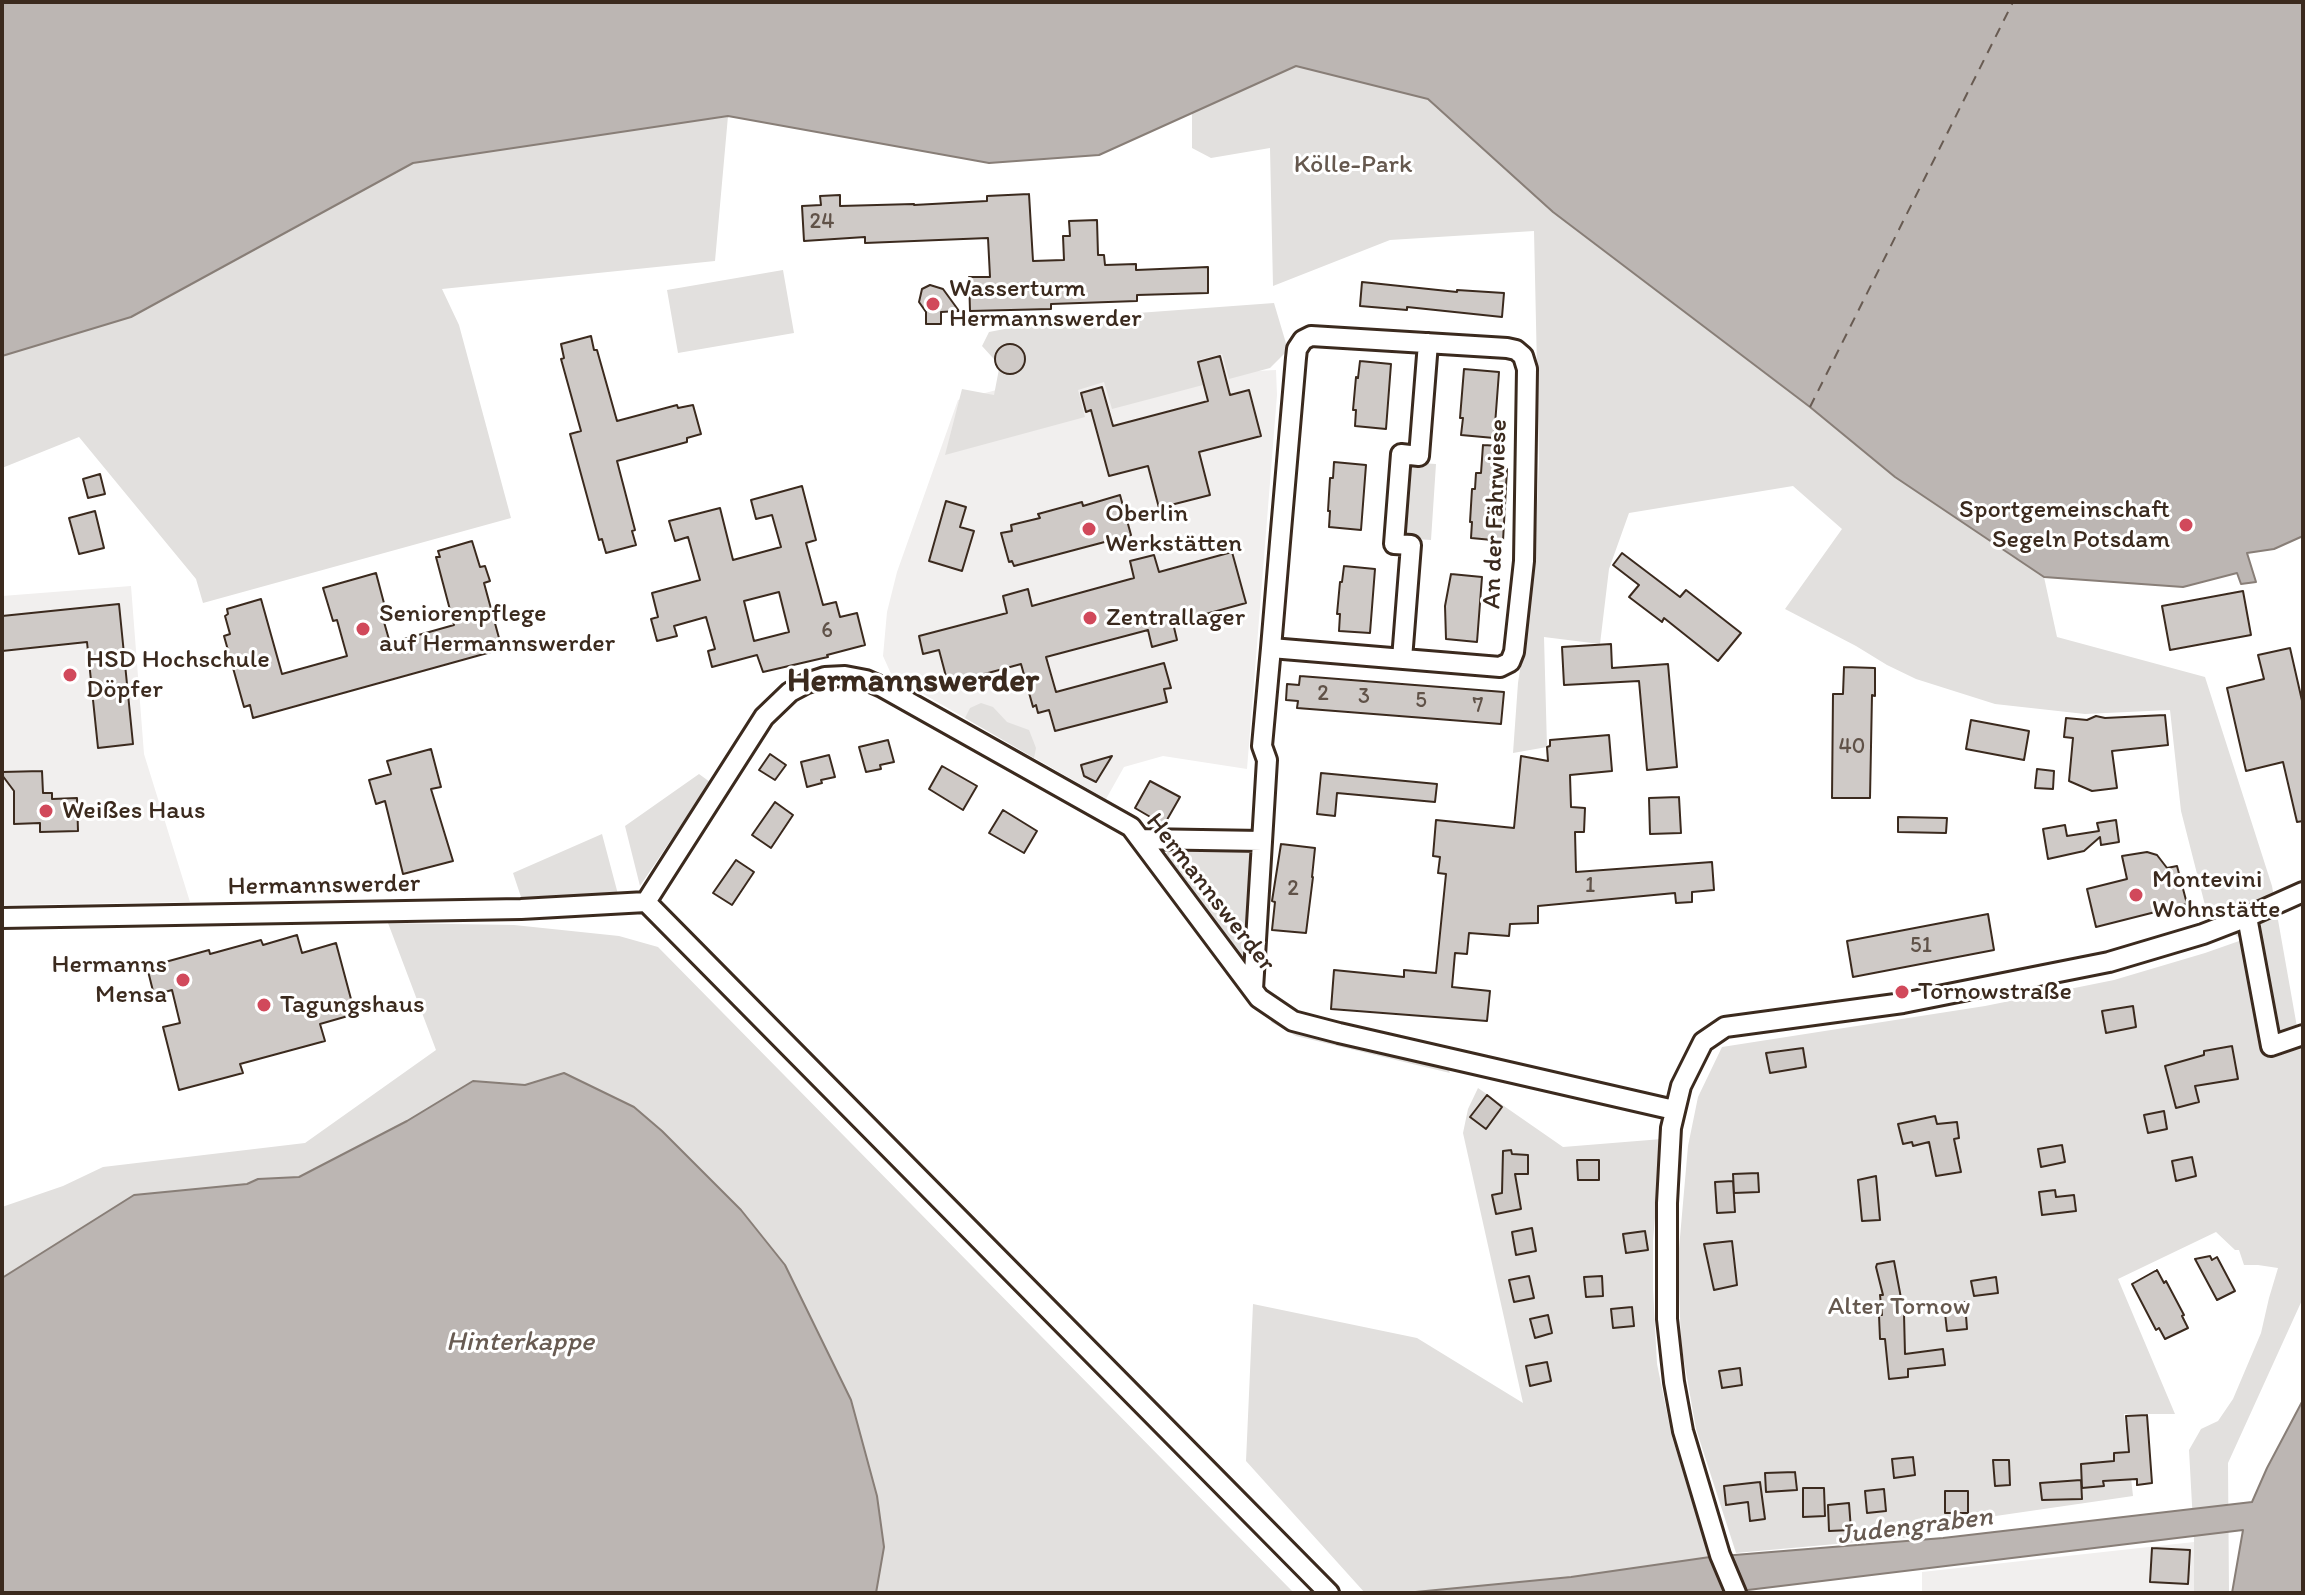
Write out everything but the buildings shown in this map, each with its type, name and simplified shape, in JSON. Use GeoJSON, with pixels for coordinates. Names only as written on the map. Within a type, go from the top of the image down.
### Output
{"type":"FeatureCollection","features":[{"type":"Feature","properties":{"kind":"street","name":"An der Fährwiese"},"geometry":{"type":"LineString","coordinates":[[1253,989],[1267,760],[1262,746],[1296,358],[1300,344],[1311,336],[1516,350],[1526,362],[1524,561],[1514,652],[1510,662],[1500,667],[1271,648]]}},
{"type":"Feature","properties":{"kind":"street"},"geometry":{"type":"LineString","coordinates":[[1402,659],[1411,545],[1394,544],[1399,469],[1401,454],[1419,456],[1428,343]]}},
{"type":"Feature","properties":{"kind":"street","name":"Hermannswerder"},"geometry":{"type":"LineString","coordinates":[[2,918],[521,909],[646,902],[764,717],[790,692],[807,683],[825,677],[845,676],[882,687],[1131,827],[1259,998],[1293,1021],[1674,1110]]}},
{"type":"Feature","properties":{"kind":"street"},"geometry":{"type":"LineString","coordinates":[[1141,839],[1262,841]]}},
{"type":"Feature","properties":{"kind":"street"},"geometry":{"type":"LineString","coordinates":[[1736,1593],[1720,1555],[1683,1431],[1668,1331],[1667,1203],[1674,1110],[1681,1086],[1703,1042],[1725,1027],[1903,1003],[2109,962],[2247,917],[2303,892]]}},
{"type":"Feature","properties":{"kind":"street"},"geometry":{"type":"LineString","coordinates":[[646,902],[1329,1593]]}},
{"type":"Feature","properties":{"kind":"street"},"geometry":{"type":"LineString","coordinates":[[2247,917],[2271,1046],[2303,1035]]}},
{"type":"Feature","properties":{"kind":"shaded area","name":"Oberlin Werkstätten"},"geometry":{"type":"Polygon","coordinates":[[[1232,329],[1235,372],[1276,370],[1277,395],[1247,769],[1163,756],[1124,767],[1106,799],[892,676],[883,656],[887,612],[897,572],[958,400],[1232,329]]]}},
{"type":"Feature","properties":{"kind":"shaded area","name":"HSD Hochschule Döpfer"},"geometry":{"type":"Polygon","coordinates":[[[131,586],[144,754],[190,902],[2,905],[2,596],[131,586]]]}},
{"type":"Feature","properties":{"kind":"shaded area"},"geometry":{"type":"Polygon","coordinates":[[[2194,1542],[2194,1593],[1922,1593],[1922,1572],[2194,1542]]]}},
{"type":"Feature","properties":{"kind":"green space"},"geometry":{"type":"Polygon","coordinates":[[[1296,66],[1428,99],[1553,212],[1810,407],[1895,477],[2044,577],[2057,637],[2205,677],[2272,886],[2303,1061],[2303,1298],[2228,1463],[2229,1593],[2194,1593],[2189,1450],[2201,1429],[2218,1421],[2233,1399],[2261,1333],[2278,1268],[2244,1265],[2239,1250],[2235,1250],[2216,1232],[2118,1279],[2175,1414],[2124,1414],[2133,1496],[1927,1526],[1925,1536],[1736,1553],[1696,1429],[1681,1344],[1678,1260],[1688,1146],[1698,1097],[1722,1047],[1985,1006],[2114,980],[2242,940],[2207,913],[2181,811],[2170,710],[2085,714],[1995,704],[1916,679],[1785,609],[1842,529],[1793,486],[1629,513],[1609,569],[1600,644],[1544,637],[1547,747],[1513,753],[1518,683],[1534,574],[1539,461],[1534,231],[1390,240],[1273,286],[1270,148],[1211,158],[1192,148],[1192,113],[1296,66]]]}},
{"type":"Feature","properties":{"kind":"green space"},"geometry":{"type":"Polygon","coordinates":[[[728,116],[715,261],[442,289],[459,325],[511,518],[203,603],[196,579],[79,437],[2,468],[2,356],[131,317],[413,163],[728,116]]]}},
{"type":"Feature","properties":{"kind":"green space"},"geometry":{"type":"Polygon","coordinates":[[[783,270],[794,333],[678,353],[667,290],[783,270]]]}},
{"type":"Feature","properties":{"kind":"green space"},"geometry":{"type":"Polygon","coordinates":[[[1274,303],[1288,350],[1270,368],[1229,379],[1222,354],[1198,360],[1203,385],[1112,409],[1104,382],[1078,390],[1085,417],[945,455],[962,389],[994,395],[999,369],[1012,374],[1020,369],[1025,360],[1022,351],[1014,345],[1005,345],[997,351],[995,360],[982,346],[989,332],[1056,319],[1274,303]]]}},
{"type":"Feature","properties":{"kind":"green space"},"geometry":{"type":"Polygon","coordinates":[[[1402,462],[1436,464],[1431,540],[1398,538],[1402,462]]]}},
{"type":"Feature","properties":{"kind":"green space"},"geometry":{"type":"Polygon","coordinates":[[[981,703],[993,707],[1007,722],[1029,730],[1036,748],[1034,758],[965,718],[970,708],[981,703]]]}},
{"type":"Feature","properties":{"kind":"green space"},"geometry":{"type":"Polygon","coordinates":[[[699,774],[710,782],[640,886],[625,826],[699,774]]]}},
{"type":"Feature","properties":{"kind":"green space"},"geometry":{"type":"Polygon","coordinates":[[[602,834],[619,898],[522,900],[513,873],[602,834]]]}},
{"type":"Feature","properties":{"kind":"green space"},"geometry":{"type":"Polygon","coordinates":[[[1252,847],[1247,949],[1239,957],[1165,855],[1171,848],[1252,847]]]}},
{"type":"Feature","properties":{"kind":"green space"},"geometry":{"type":"Polygon","coordinates":[[[388,923],[514,925],[619,936],[658,947],[1294,1593],[848,1593],[473,1081],[407,1121],[299,1177],[258,1179],[2,1278],[2,1207],[63,1186],[103,1167],[305,1143],[436,1050],[388,923]]]}},
{"type":"Feature","properties":{"kind":"green space"},"geometry":{"type":"Polygon","coordinates":[[[1274,1017],[1446,1065],[1450,1073],[1296,1036],[1271,1022],[1274,1017]]]}},
{"type":"Feature","properties":{"kind":"green space"},"geometry":{"type":"Polygon","coordinates":[[[1478,1088],[1563,1147],[1662,1139],[1653,1240],[1657,1364],[1672,1437],[1710,1557],[1571,1577],[1405,1593],[1365,1593],[1246,1461],[1253,1304],[1417,1338],[1523,1403],[1463,1133],[1468,1109],[1478,1088]]]}},
{"type":"Feature","properties":{"kind":"water"},"geometry":{"type":"Polygon","coordinates":[[[2,2],[2303,2],[2303,536],[2274,549],[2247,553],[2256,582],[2241,584],[2237,573],[2183,587],[2044,577],[1895,477],[1810,407],[1553,212],[1428,99],[1296,66],[1099,155],[989,163],[728,116],[413,163],[131,317],[2,356],[2,2]]]}},
{"type":"Feature","properties":{"kind":"water","name":"Hinterkappe"},"geometry":{"type":"Polygon","coordinates":[[[564,1073],[634,1107],[662,1131],[741,1210],[785,1265],[851,1400],[877,1496],[884,1547],[876,1593],[2,1593],[2,1278],[134,1195],[247,1184],[258,1179],[299,1177],[407,1121],[473,1081],[525,1085],[564,1073]]]}},
{"type":"Feature","properties":{"kind":"water"},"geometry":{"type":"Polygon","coordinates":[[[2303,1400],[2303,1593],[2232,1593],[2243,1530],[1723,1593],[1405,1593],[1571,1577],[1710,1557],[1943,1538],[2252,1502],[2303,1400]]]}},
{"type":"Feature","properties":{"kind":"ferry route"},"geometry":{"type":"LineString","coordinates":[[1810,407],[2013,2]]}},
{"type":"Feature","properties":{"kind":"place","name":"Wasserturm Hermannswerder"},"geometry":{"type":"Point","coordinates":[933,304]}},
{"type":"Feature","properties":{"kind":"place","name":"Sportgemeinschaft Segeln Potsdam"},"geometry":{"type":"Point","coordinates":[2186,525]}},
{"type":"Feature","properties":{"kind":"place","name":"Oberlin Werkstätten"},"geometry":{"type":"Point","coordinates":[1089,529]}},
{"type":"Feature","properties":{"kind":"place","name":"Zentrallager"},"geometry":{"type":"Point","coordinates":[1090,618]}},
{"type":"Feature","properties":{"kind":"place","name":"Seniorenpflege auf Hermannswerder"},"geometry":{"type":"Point","coordinates":[363,629]}},
{"type":"Feature","properties":{"kind":"place","name":"HSD Hochschule Döpfer"},"geometry":{"type":"Point","coordinates":[70,675]}},
{"type":"Feature","properties":{"kind":"place","name":"Weißes Haus"},"geometry":{"type":"Point","coordinates":[46,811]}},
{"type":"Feature","properties":{"kind":"place","name":"Montevini Wohnstätte"},"geometry":{"type":"Point","coordinates":[2136,895]}},
{"type":"Feature","properties":{"kind":"place","name":"Hermanns Mensa"},"geometry":{"type":"Point","coordinates":[183,980]}},
{"type":"Feature","properties":{"kind":"place","name":"Tornowstraße"},"geometry":{"type":"Point","coordinates":[1902,992]}},
{"type":"Feature","properties":{"kind":"place","name":"Tagungshaus"},"geometry":{"type":"Point","coordinates":[264,1005]}},
{"type":"Feature","properties":{"kind":"district","name":"Hermannswerder"},"geometry":{"type":"Point","coordinates":[913,682]}},
{"type":"Feature","properties":{"kind":"park label","name":"Kölle-Park"},"geometry":{"type":"Point","coordinates":[1353,165]}},
{"type":"Feature","properties":{"kind":"park label","name":"Alter Tornow"},"geometry":{"type":"Point","coordinates":[1899,1307]}},
{"type":"Feature","properties":{"kind":"water label","name":"Judengraben"},"geometry":{"type":"Point","coordinates":[1915,1527]}}]}
